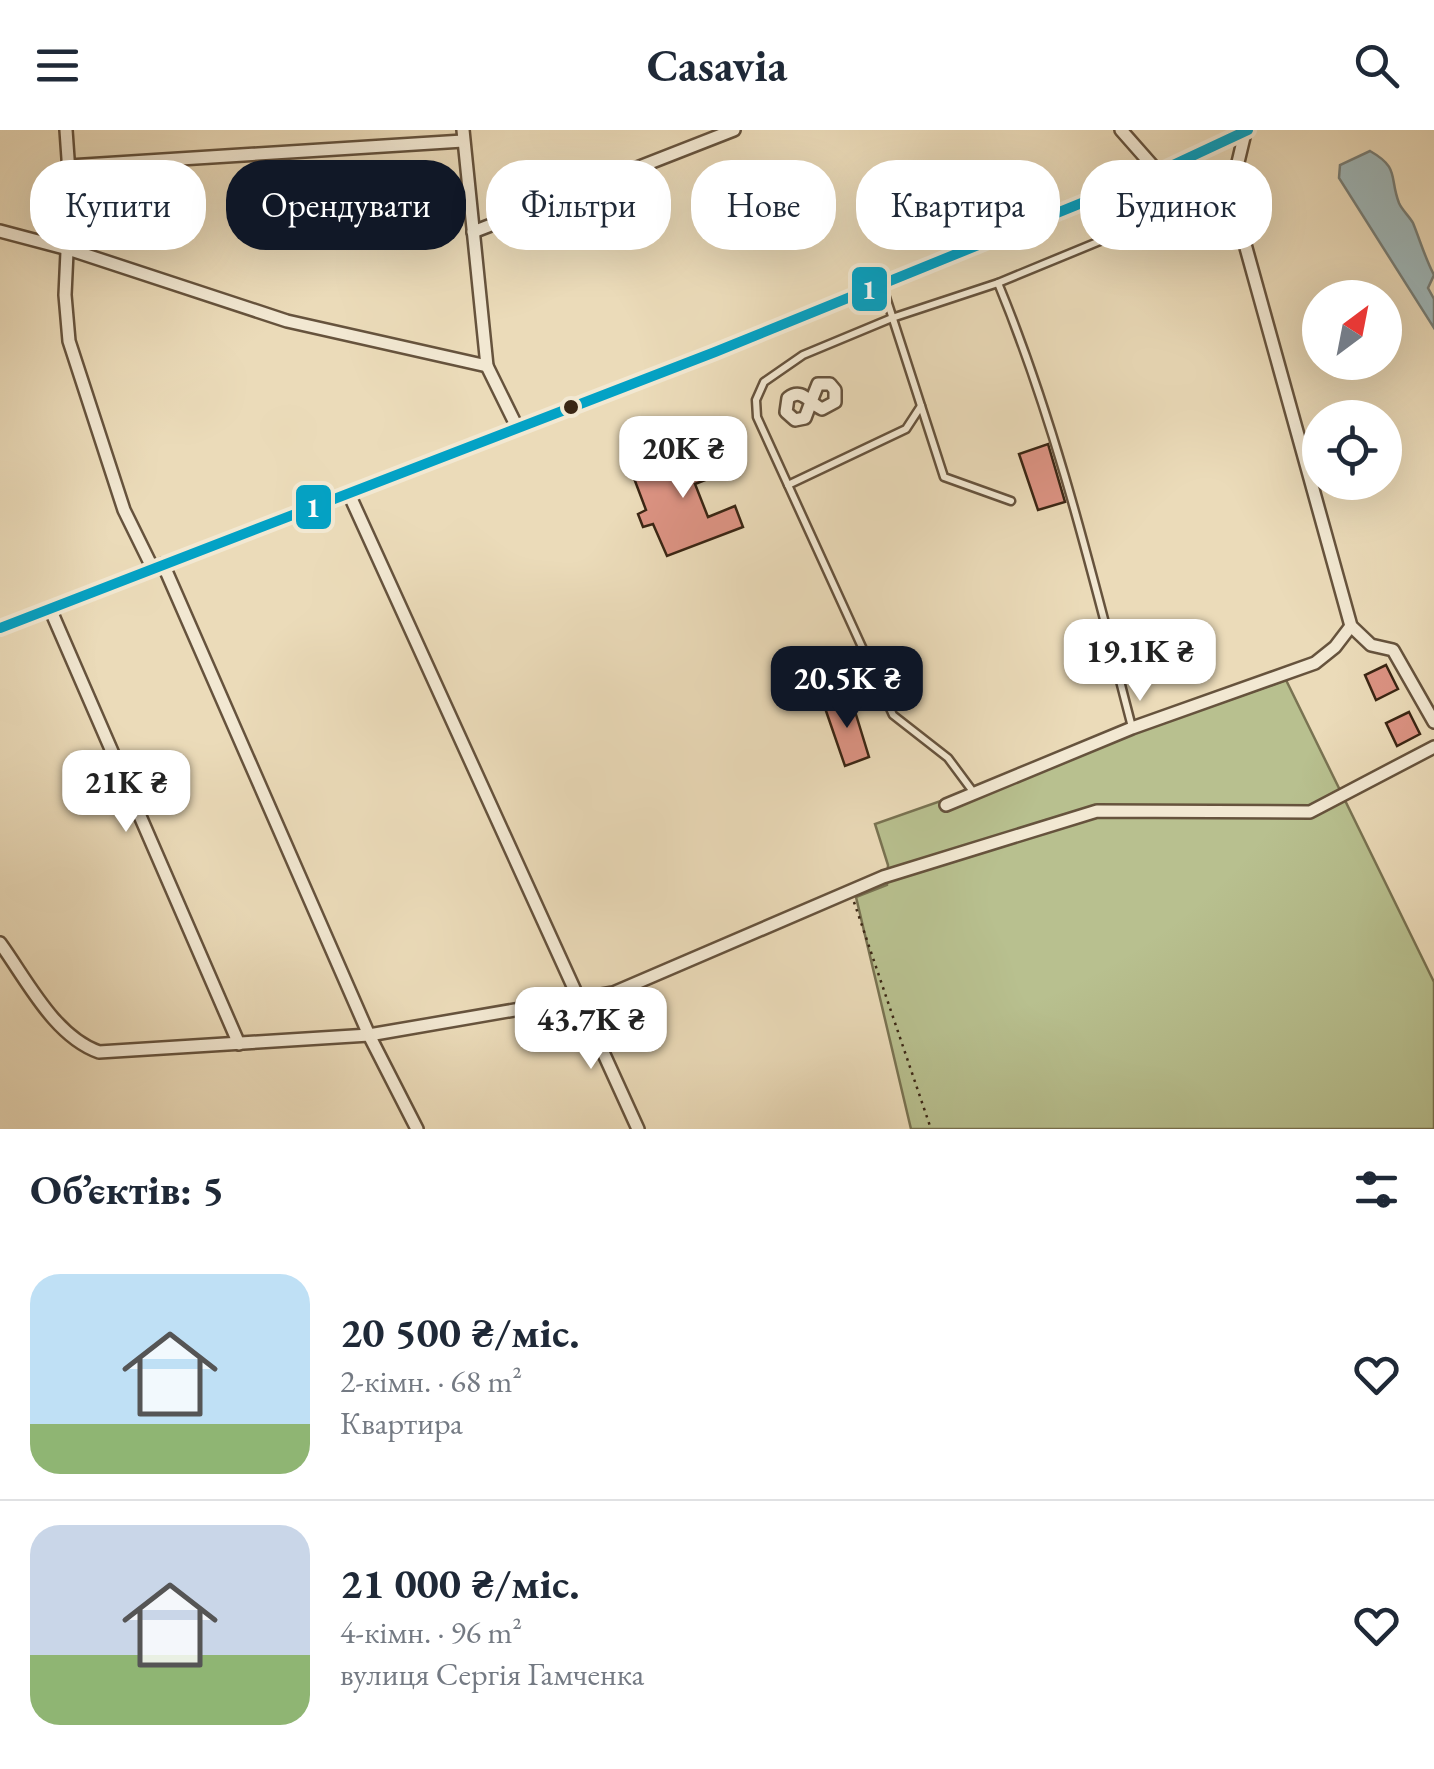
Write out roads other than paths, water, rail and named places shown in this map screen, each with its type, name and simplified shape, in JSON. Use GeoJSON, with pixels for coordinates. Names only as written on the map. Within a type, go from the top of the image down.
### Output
{"type":"FeatureCollection","features":[{"type":"Feature","properties":{"kind":"street"},"geometry":{"type":"LineString","coordinates":[[66,130],[68,160]]}},
{"type":"Feature","properties":{"kind":"street"},"geometry":{"type":"LineString","coordinates":[[473,232],[734,130]]}},
{"type":"Feature","properties":{"kind":"street"},"geometry":{"type":"LineString","coordinates":[[1121,130],[1147,160]]}},
{"type":"Feature","properties":{"kind":"street"},"geometry":{"type":"LineString","coordinates":[[1184,160],[1246,131]]}},
{"type":"Feature","properties":{"kind":"street"},"geometry":{"type":"LineString","coordinates":[[1239,160],[1246,131]]}},
{"type":"Feature","properties":{"kind":"street"},"geometry":{"type":"LineString","coordinates":[[148,160],[463,136],[488,366],[518,427]]}},
{"type":"Feature","properties":{"kind":"street"},"geometry":{"type":"LineString","coordinates":[[0,628],[1080,204]]}},
{"type":"Feature","properties":{"kind":"street"},"geometry":{"type":"LineString","coordinates":[[0,231],[30,239]]}},
{"type":"Feature","properties":{"kind":"street"},"geometry":{"type":"LineString","coordinates":[[68,250],[65,296],[69,342],[124,510],[158,565],[369,1035],[417,1129]]}},
{"type":"Feature","properties":{"kind":"street"},"geometry":{"type":"LineString","coordinates":[[71,250],[286,321],[488,366]]}},
{"type":"Feature","properties":{"kind":"street"},"geometry":{"type":"LineString","coordinates":[[1247,250],[1351,626],[1372,645],[1393,650],[1434,722]]}},
{"type":"Feature","properties":{"kind":"street"},"geometry":{"type":"LineString","coordinates":[[811,400],[805,418],[795,420],[786,412],[788,398],[800,393],[822,409],[829,408],[835,402],[835,390],[824,382],[818,384],[811,400]]}},
{"type":"Feature","properties":{"kind":"street"},"geometry":{"type":"LineString","coordinates":[[349,494],[582,998],[638,1129]]}},
{"type":"Feature","properties":{"kind":"street"},"geometry":{"type":"LineString","coordinates":[[51,611],[239,1044]]}},
{"type":"Feature","properties":{"kind":"street"},"geometry":{"type":"LineString","coordinates":[[946,804],[1132,728],[1315,663],[1335,648],[1351,626]]}},
{"type":"Feature","properties":{"kind":"street"},"geometry":{"type":"LineString","coordinates":[[0,942],[78,1045],[99,1052],[369,1035],[613,992],[883,877],[1097,811],[1310,812],[1434,746]]}},
{"type":"Feature","properties":{"kind":"lane"},"geometry":{"type":"LineString","coordinates":[[974,793],[948,758],[893,715],[757,417],[756,400],[764,382],[803,355],[1080,249]]}},
{"type":"Feature","properties":{"kind":"lane"},"geometry":{"type":"LineString","coordinates":[[998,283],[1024,346],[1074,509],[1132,728]]}},
{"type":"Feature","properties":{"kind":"lane"},"geometry":{"type":"LineString","coordinates":[[881,284],[944,477],[1010,501]]}},
{"type":"Feature","properties":{"kind":"lane"},"geometry":{"type":"LineString","coordinates":[[788,485],[906,428],[922,404]]}},
{"type":"Feature","properties":{"kind":"water"},"geometry":{"type":"Polygon","coordinates":[[[1370,151],[1390,168],[1399,203],[1413,223],[1434,275],[1428,288],[1434,299],[1434,328],[1339,178],[1340,165],[1370,151]]]}}]}
